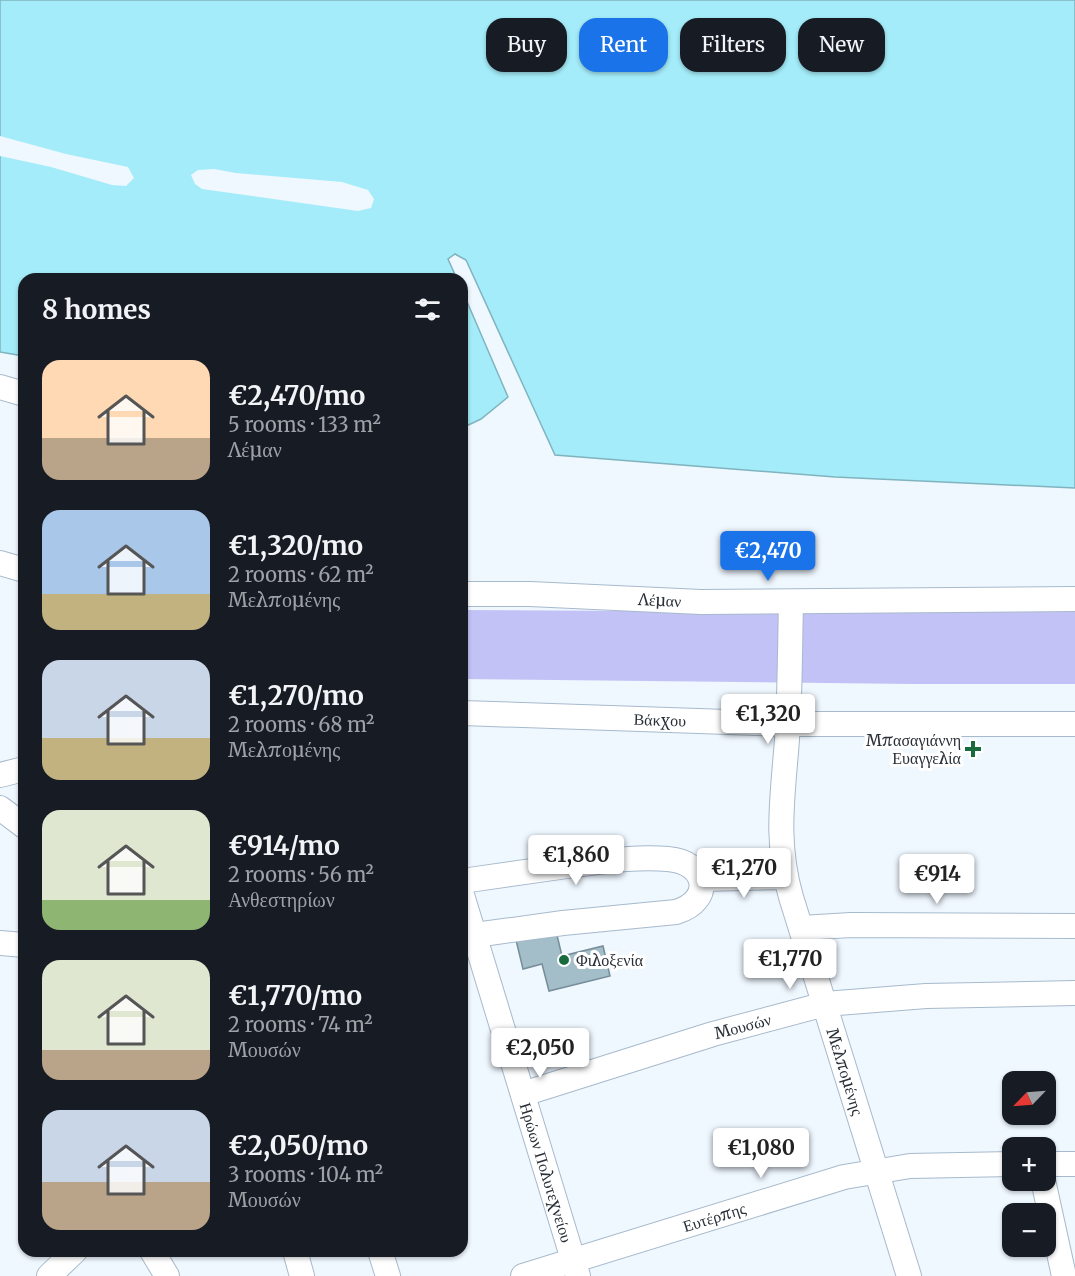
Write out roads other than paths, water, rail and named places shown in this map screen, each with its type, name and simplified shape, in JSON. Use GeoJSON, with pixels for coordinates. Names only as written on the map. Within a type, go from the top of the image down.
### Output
{"type":"FeatureCollection","features":[{"type":"Feature","properties":{"kind":"street"},"geometry":{"type":"LineString","coordinates":[[0,387],[18,392]]}},
{"type":"Feature","properties":{"kind":"street"},"geometry":{"type":"LineString","coordinates":[[0,562],[18,568]]}},
{"type":"Feature","properties":{"kind":"street","name":"Λέμαν"},"geometry":{"type":"LineString","coordinates":[[468,594],[791,603],[876,600],[1075,599]]}},
{"type":"Feature","properties":{"kind":"street","name":"Μελπομένης"},"geometry":{"type":"LineString","coordinates":[[791,603],[788,724],[780,826],[786,877],[909,1276]]}},
{"type":"Feature","properties":{"kind":"street","name":"Βάκχου"},"geometry":{"type":"LineString","coordinates":[[468,713],[788,724],[1075,724]]}},
{"type":"Feature","properties":{"kind":"street"},"geometry":{"type":"LineString","coordinates":[[0,775],[18,770]]}},
{"type":"Feature","properties":{"kind":"street"},"geometry":{"type":"LineString","coordinates":[[0,808],[18,822]]}},
{"type":"Feature","properties":{"kind":"street"},"geometry":{"type":"LineString","coordinates":[[468,880],[622,859],[654,858],[680,861],[702,879],[697,899],[676,912],[563,923],[475,935]]}},
{"type":"Feature","properties":{"kind":"street"},"geometry":{"type":"LineString","coordinates":[[702,879],[786,877]]}},
{"type":"Feature","properties":{"kind":"street","name":"Ηρώων Πολυτεχνείου"},"geometry":{"type":"LineString","coordinates":[[468,913],[576,1269]]}},
{"type":"Feature","properties":{"kind":"street"},"geometry":{"type":"LineString","coordinates":[[801,928],[851,925],[1075,926]]}},
{"type":"Feature","properties":{"kind":"street"},"geometry":{"type":"LineString","coordinates":[[0,944],[18,945]]}},
{"type":"Feature","properties":{"kind":"street","name":"Μουσών"},"geometry":{"type":"LineString","coordinates":[[523,1094],[713,1034],[825,1004],[926,996],[1075,993]]}},
{"type":"Feature","properties":{"kind":"street","name":"Ευτέρπης"},"geometry":{"type":"LineString","coordinates":[[524,1276],[576,1269],[803,1188],[876,1170],[932,1165],[1002,1164]]}},
{"type":"Feature","properties":{"kind":"street"},"geometry":{"type":"LineString","coordinates":[[1056,1164],[1075,1164]]}},
{"type":"Feature","properties":{"kind":"street"},"geometry":{"type":"LineString","coordinates":[[1045,1191],[1064,1276]]}},
{"type":"Feature","properties":{"kind":"street"},"geometry":{"type":"LineString","coordinates":[[50,1276],[69,1257]]}},
{"type":"Feature","properties":{"kind":"street"},"geometry":{"type":"LineString","coordinates":[[156,1257],[167,1276]]}},
{"type":"Feature","properties":{"kind":"street"},"geometry":{"type":"LineString","coordinates":[[297,1257],[302,1276]]}},
{"type":"Feature","properties":{"kind":"street"},"geometry":{"type":"LineString","coordinates":[[382,1257],[388,1276]]}},
{"type":"Feature","properties":{"kind":"place","name":"Μπασαγιάννη Ευαγγελία"},"geometry":{"type":"Point","coordinates":[973,749]}},
{"type":"Feature","properties":{"kind":"place","name":"Φιλοξενία"},"geometry":{"type":"Point","coordinates":[564,960]}}]}
